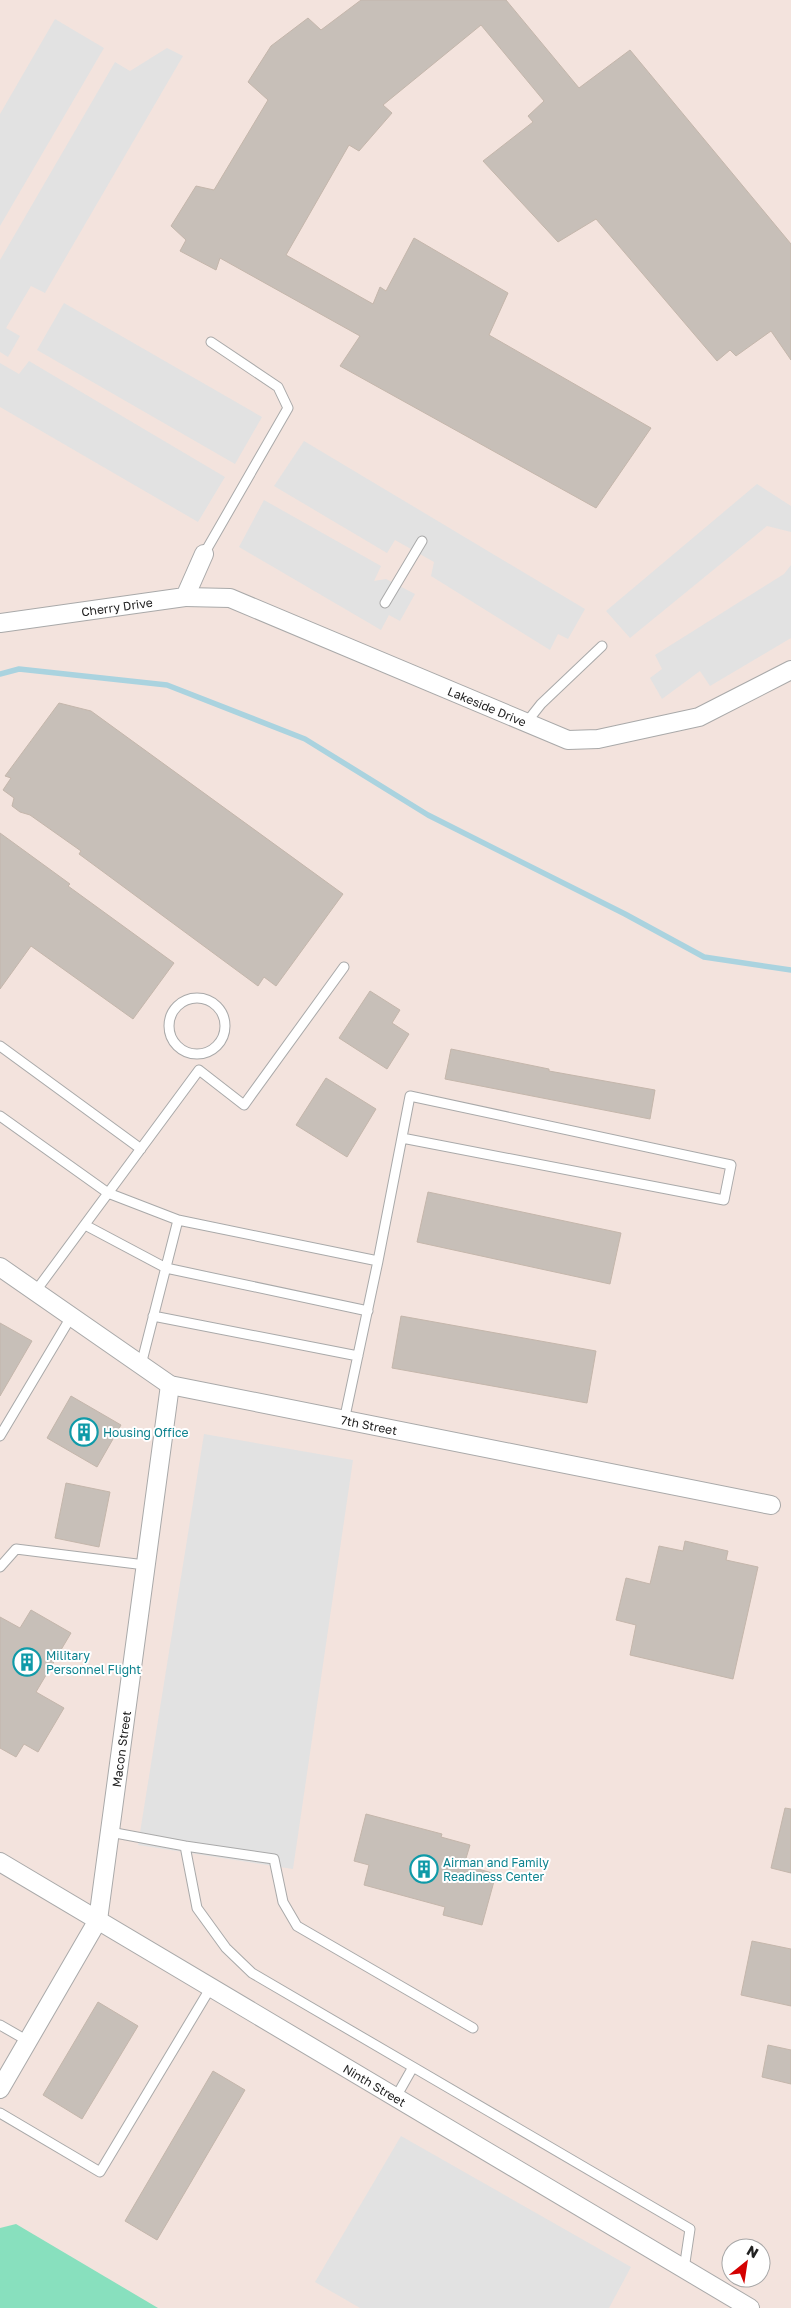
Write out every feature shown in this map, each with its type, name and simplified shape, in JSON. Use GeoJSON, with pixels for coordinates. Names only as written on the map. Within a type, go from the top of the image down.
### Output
{"type":"FeatureCollection","features":[{"type":"Feature","properties":{"kind":"street"},"geometry":{"type":"LineString","coordinates":[[185,597],[204,554]]}},
{"type":"Feature","properties":{"kind":"street","name":"Cherry Drive"},"geometry":{"type":"LineString","coordinates":[[0,623],[185,597]]}},
{"type":"Feature","properties":{"kind":"street","name":"Lakeside Drive"},"geometry":{"type":"LineString","coordinates":[[185,597],[230,598],[568,740],[598,740],[699,717],[791,670]]}},
{"type":"Feature","properties":{"kind":"street","name":"7th Street"},"geometry":{"type":"LineString","coordinates":[[0,1267],[170,1385],[771,1505]]}},
{"type":"Feature","properties":{"kind":"street","name":"Macon Street"},"geometry":{"type":"LineString","coordinates":[[0,2089],[98,1920],[170,1385]]}},
{"type":"Feature","properties":{"kind":"street","name":"Ninth Street"},"geometry":{"type":"LineString","coordinates":[[0,1862],[750,2308]]}},
{"type":"Feature","properties":{"kind":"lane"},"geometry":{"type":"LineString","coordinates":[[204,554],[288,408],[278,387],[211,342]]}},
{"type":"Feature","properties":{"kind":"lane"},"geometry":{"type":"LineString","coordinates":[[386,603],[422,541]]}},
{"type":"Feature","properties":{"kind":"lane"},"geometry":{"type":"LineString","coordinates":[[526,723],[541,704],[602,646]]}},
{"type":"Feature","properties":{"kind":"lane"},"geometry":{"type":"LineString","coordinates":[[199,1070],[244,1104],[344,967]]}},
{"type":"Feature","properties":{"kind":"lane"},"geometry":{"type":"LineString","coordinates":[[194,998],[212,1002],[223,1016],[226,1024],[225,1033],[215,1048],[198,1054],[180,1048],[170,1032],[172,1014],[185,1001],[194,998]]}},
{"type":"Feature","properties":{"kind":"lane"},"geometry":{"type":"LineString","coordinates":[[0,1046],[141,1149]]}},
{"type":"Feature","properties":{"kind":"lane"},"geometry":{"type":"LineString","coordinates":[[35,1292],[199,1070],[198,1054]]}},
{"type":"Feature","properties":{"kind":"lane"},"geometry":{"type":"LineString","coordinates":[[344,1421],[368,1311],[410,1096],[732,1165],[724,1200],[402,1138]]}},
{"type":"Feature","properties":{"kind":"lane"},"geometry":{"type":"LineString","coordinates":[[0,1116],[108,1193],[178,1220],[378,1261]]}},
{"type":"Feature","properties":{"kind":"lane"},"geometry":{"type":"LineString","coordinates":[[141,1366],[178,1220]]}},
{"type":"Feature","properties":{"kind":"lane"},"geometry":{"type":"LineString","coordinates":[[85,1225],[166,1268],[368,1311]]}},
{"type":"Feature","properties":{"kind":"lane"},"geometry":{"type":"LineString","coordinates":[[153,1316],[358,1356]]}},
{"type":"Feature","properties":{"kind":"lane"},"geometry":{"type":"LineString","coordinates":[[0,1436],[71,1317]]}},
{"type":"Feature","properties":{"kind":"lane"},"geometry":{"type":"LineString","coordinates":[[0,1567],[16,1549],[145,1565]]}},
{"type":"Feature","properties":{"kind":"lane"},"geometry":{"type":"LineString","coordinates":[[110,1832],[185,1846],[274,1859],[283,1902],[297,1926],[330,1947],[473,2028]]}},
{"type":"Feature","properties":{"kind":"lane"},"geometry":{"type":"LineString","coordinates":[[185,1846],[196,1908],[226,1948],[252,1973],[690,2229],[684,2269]]}},
{"type":"Feature","properties":{"kind":"lane"},"geometry":{"type":"LineString","coordinates":[[0,2113],[100,2172],[211,1987]]}},
{"type":"Feature","properties":{"kind":"lane"},"geometry":{"type":"LineString","coordinates":[[0,2025],[28,2041]]}},
{"type":"Feature","properties":{"kind":"lane"},"geometry":{"type":"LineString","coordinates":[[396,2097],[413,2067]]}},
{"type":"Feature","properties":{"kind":"shaded area"},"geometry":{"type":"Polygon","coordinates":[[[0,0],[791,0],[791,2308],[0,2308],[0,0]]]}},
{"type":"Feature","properties":{"kind":"shaded area"},"geometry":{"type":"Polygon","coordinates":[[[55,19],[104,48],[0,226],[0,114],[55,19]]]}},
{"type":"Feature","properties":{"kind":"shaded area"},"geometry":{"type":"Polygon","coordinates":[[[167,48],[183,56],[45,293],[31,286],[6,328],[20,336],[8,357],[0,352],[0,260],[115,62],[130,71],[167,48]]]}},
{"type":"Feature","properties":{"kind":"shaded area"},"geometry":{"type":"Polygon","coordinates":[[[64,303],[262,417],[235,464],[37,350],[64,303]]]}},
{"type":"Feature","properties":{"kind":"shaded area"},"geometry":{"type":"Polygon","coordinates":[[[29,361],[225,477],[198,522],[0,407],[0,363],[19,374],[29,361]]]}},
{"type":"Feature","properties":{"kind":"shaded area"},"geometry":{"type":"Polygon","coordinates":[[[304,441],[585,609],[568,639],[558,634],[550,650],[431,576],[434,562],[395,540],[387,553],[274,486],[304,441]]]}},
{"type":"Feature","properties":{"kind":"shaded area"},"geometry":{"type":"Polygon","coordinates":[[[757,484],[791,506],[791,532],[767,526],[630,638],[606,611],[757,484]]]}},
{"type":"Feature","properties":{"kind":"shaded area"},"geometry":{"type":"Polygon","coordinates":[[[264,500],[381,566],[374,581],[386,579],[415,594],[400,621],[389,615],[381,630],[239,547],[264,500]]]}},
{"type":"Feature","properties":{"kind":"shaded area"},"geometry":{"type":"Polygon","coordinates":[[[791,565],[791,638],[710,686],[700,671],[662,699],[650,678],[662,669],[655,655],[784,574],[791,565]]]}},
{"type":"Feature","properties":{"kind":"shaded area"},"geometry":{"type":"Polygon","coordinates":[[[204,1434],[353,1460],[293,1869],[138,1845],[204,1434]]]}},
{"type":"Feature","properties":{"kind":"shaded area"},"geometry":{"type":"Polygon","coordinates":[[[401,2136],[631,2267],[609,2308],[360,2308],[315,2282],[401,2136]]]}},
{"type":"Feature","properties":{"kind":"green space"},"geometry":{"type":"Polygon","coordinates":[[[16,2224],[158,2308],[0,2308],[0,2228],[16,2224]]]}},
{"type":"Feature","properties":{"kind":"building"},"geometry":{"type":"Polygon","coordinates":[[[361,0],[506,0],[579,88],[630,50],[791,244],[791,360],[771,331],[736,356],[730,350],[717,361],[596,219],[558,242],[483,161],[533,122],[528,116],[544,101],[481,25],[383,105],[392,113],[359,151],[349,145],[286,255],[373,304],[380,287],[386,291],[414,238],[508,293],[489,335],[651,428],[596,508],[340,366],[360,336],[220,258],[216,270],[180,251],[186,240],[171,226],[196,186],[214,190],[268,100],[248,82],[271,46],[308,18],[321,30],[361,0]]]}},
{"type":"Feature","properties":{"kind":"building"},"geometry":{"type":"Polygon","coordinates":[[[59,703],[91,711],[343,894],[276,986],[264,977],[258,986],[79,854],[81,851],[30,815],[20,812],[12,806],[14,798],[3,790],[11,778],[5,776],[59,703]]]}},
{"type":"Feature","properties":{"kind":"building"},"geometry":{"type":"Polygon","coordinates":[[[0,833],[70,884],[68,886],[174,963],[133,1019],[31,946],[0,989],[0,833]]]}},
{"type":"Feature","properties":{"kind":"building"},"geometry":{"type":"Polygon","coordinates":[[[370,991],[400,1010],[392,1023],[409,1034],[387,1069],[339,1038],[370,991]]]}},
{"type":"Feature","properties":{"kind":"building"},"geometry":{"type":"Polygon","coordinates":[[[451,1049],[549,1069],[549,1071],[655,1090],[650,1119],[445,1079],[451,1049]]]}},
{"type":"Feature","properties":{"kind":"building"},"geometry":{"type":"Polygon","coordinates":[[[326,1078],[376,1109],[347,1157],[296,1125],[326,1078]]]}},
{"type":"Feature","properties":{"kind":"building"},"geometry":{"type":"Polygon","coordinates":[[[428,1192],[621,1233],[610,1284],[417,1242],[428,1192]]]}},
{"type":"Feature","properties":{"kind":"building"},"geometry":{"type":"Polygon","coordinates":[[[401,1316],[596,1351],[587,1403],[392,1368],[401,1316]]]}},
{"type":"Feature","properties":{"kind":"building"},"geometry":{"type":"Polygon","coordinates":[[[0,1323],[32,1341],[0,1396],[0,1323]]]}},
{"type":"Feature","properties":{"kind":"building","name":"Housing Office"},"geometry":{"type":"Polygon","coordinates":[[[71,1396],[121,1425],[97,1467],[47,1438],[71,1396]]]}},
{"type":"Feature","properties":{"kind":"building"},"geometry":{"type":"Polygon","coordinates":[[[66,1483],[110,1492],[99,1547],[55,1538],[66,1483]]]}},
{"type":"Feature","properties":{"kind":"building"},"geometry":{"type":"Polygon","coordinates":[[[685,1541],[728,1551],[726,1560],[758,1567],[733,1679],[630,1655],[636,1625],[616,1620],[626,1578],[650,1584],[659,1546],[683,1551],[685,1541]]]}},
{"type":"Feature","properties":{"kind":"building","name":"Military Personnel Flight"},"geometry":{"type":"Polygon","coordinates":[[[31,1610],[71,1633],[36,1692],[64,1708],[38,1752],[24,1744],[16,1757],[0,1748],[0,1617],[20,1628],[31,1610]]]}},
{"type":"Feature","properties":{"kind":"building"},"geometry":{"type":"Polygon","coordinates":[[[785,1808],[791,1809],[791,1873],[771,1868],[785,1808]]]}},
{"type":"Feature","properties":{"kind":"building","name":"Airman and Family Readiness Center"},"geometry":{"type":"Polygon","coordinates":[[[366,1814],[442,1834],[441,1837],[470,1845],[464,1865],[496,1874],[482,1925],[443,1915],[445,1907],[364,1885],[369,1865],[354,1861],[366,1814]]]}},
{"type":"Feature","properties":{"kind":"building"},"geometry":{"type":"Polygon","coordinates":[[[752,1941],[791,1949],[791,2006],[741,1995],[752,1941]]]}},
{"type":"Feature","properties":{"kind":"building"},"geometry":{"type":"Polygon","coordinates":[[[98,2002],[138,2026],[82,2119],[43,2095],[98,2002]]]}},
{"type":"Feature","properties":{"kind":"building"},"geometry":{"type":"Polygon","coordinates":[[[768,2045],[791,2050],[791,2084],[762,2077],[768,2045]]]}},
{"type":"Feature","properties":{"kind":"building"},"geometry":{"type":"Polygon","coordinates":[[[213,2071],[245,2090],[157,2240],[125,2221],[213,2071]]]}},
{"type":"Feature","properties":{"kind":"waterway"},"geometry":{"type":"LineString","coordinates":[[0,674],[19,669],[167,685],[305,739],[428,815],[625,914],[704,957],[791,970]]}},
{"type":"Feature","properties":{"kind":"place","name":"Housing Office"},"geometry":{"type":"Point","coordinates":[84,1432]}},
{"type":"Feature","properties":{"kind":"place","name":"Military Personnel Flight"},"geometry":{"type":"Point","coordinates":[27,1662]}},
{"type":"Feature","properties":{"kind":"place","name":"Airman and Family Readiness Center"},"geometry":{"type":"Point","coordinates":[424,1869]}}]}
